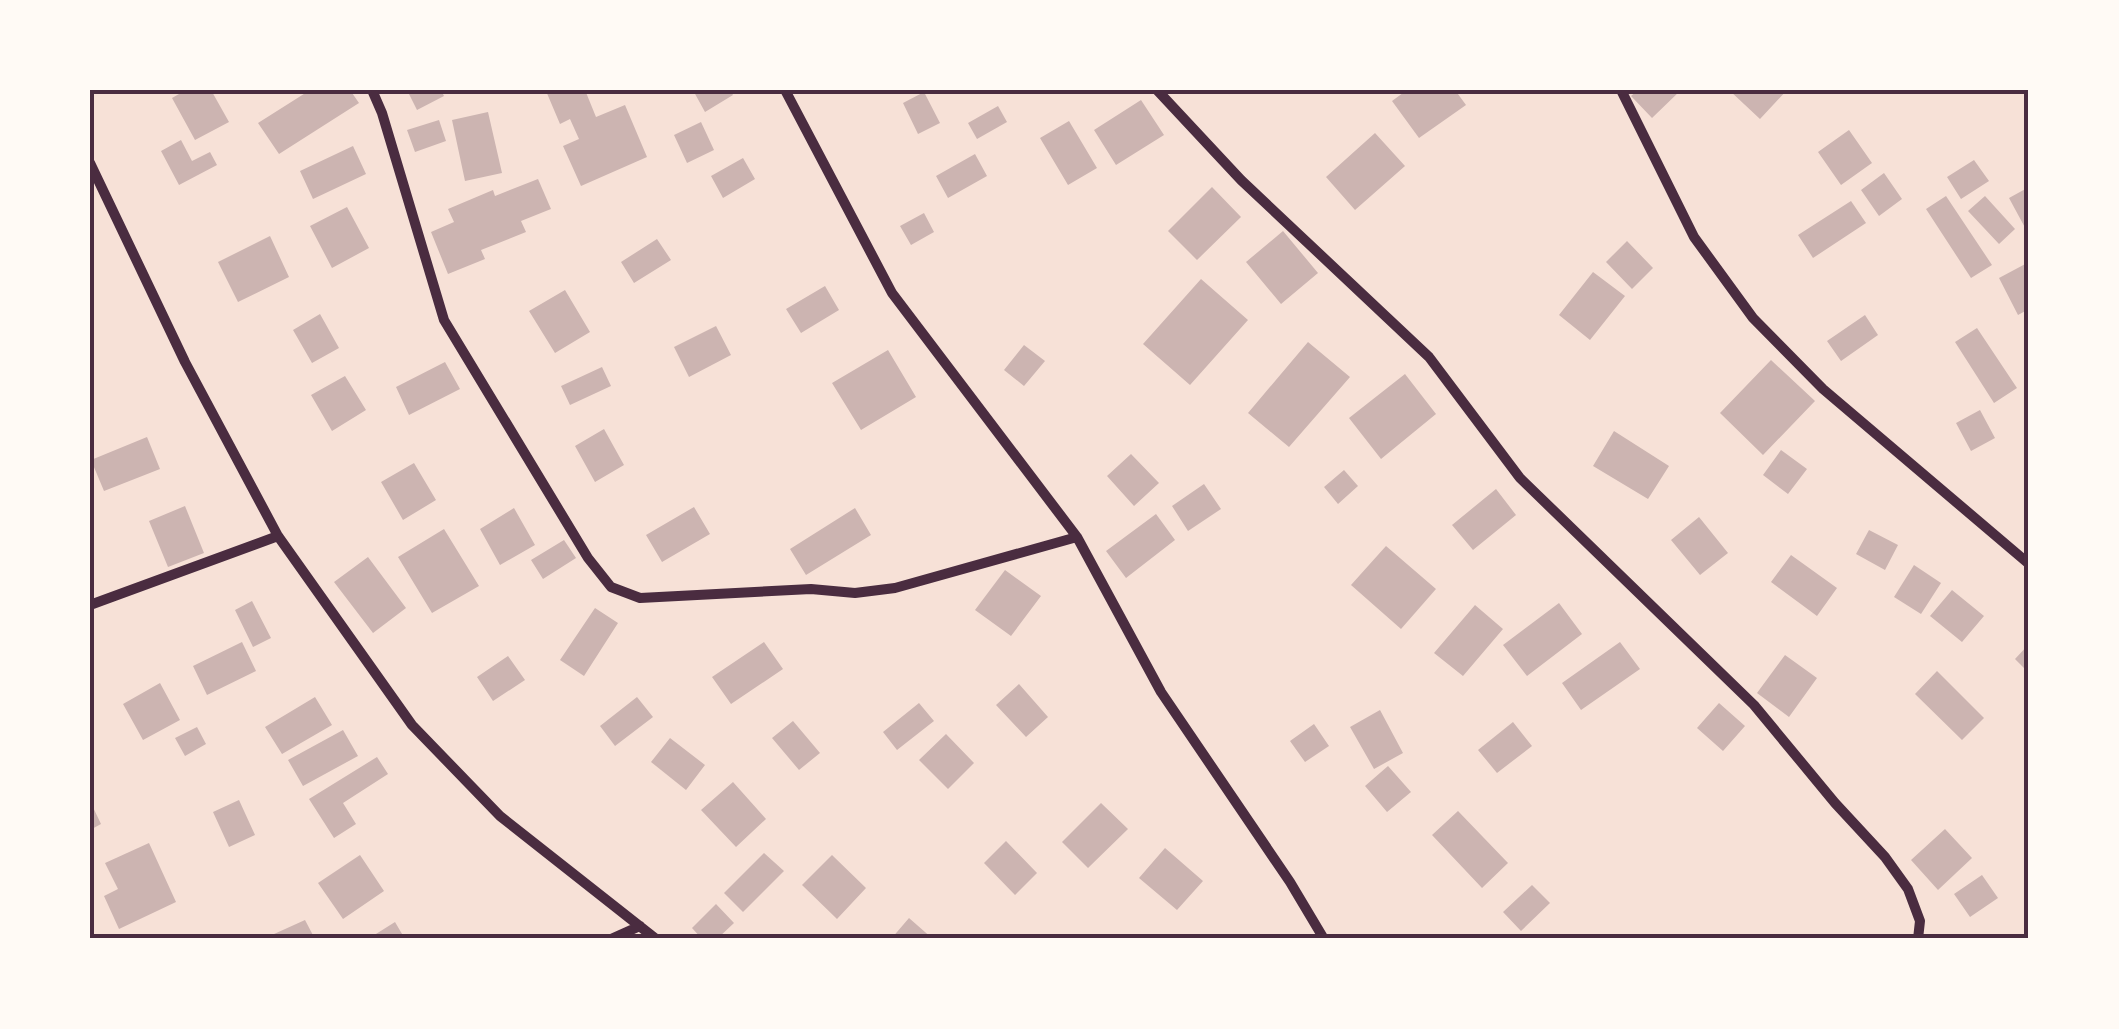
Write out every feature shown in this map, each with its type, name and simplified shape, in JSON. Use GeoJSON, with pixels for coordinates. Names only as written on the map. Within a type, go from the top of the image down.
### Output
{"type":"FeatureCollection","features":[{"type":"Feature","properties":{"kind":"street"},"geometry":{"type":"LineString","coordinates":[[372,90],[444,320],[610,588],[640,598],[811,589],[855,593],[894,588],[1076,537]]}},
{"type":"Feature","properties":{"kind":"street"},"geometry":{"type":"LineString","coordinates":[[785,90],[892,293],[1076,537],[1161,692],[1290,882],[1324,939]]}},
{"type":"Feature","properties":{"kind":"street"},"geometry":{"type":"LineString","coordinates":[[1157,90],[1241,180],[1429,357],[1520,478],[1754,705],[1835,803],[1885,856],[1908,888],[1920,921],[1918,939]]}},
{"type":"Feature","properties":{"kind":"street"},"geometry":{"type":"LineString","coordinates":[[1620,90],[1694,237],[1754,318],[1823,389],[2029,564]]}},
{"type":"Feature","properties":{"kind":"street"},"geometry":{"type":"LineString","coordinates":[[90,163],[185,362],[278,536],[412,725],[500,816],[656,939]]}},
{"type":"Feature","properties":{"kind":"street"},"geometry":{"type":"LineString","coordinates":[[90,605],[278,536]]}},
{"type":"Feature","properties":{"kind":"street"},"geometry":{"type":"LineString","coordinates":[[611,939],[640,926]]}},
{"type":"Feature","properties":{"kind":"building"},"geometry":{"type":"Polygon","coordinates":[[[186,90],[211,90],[229,122],[195,140],[172,98],[186,90]]]}},
{"type":"Feature","properties":{"kind":"building"},"geometry":{"type":"Polygon","coordinates":[[[306,90],[350,90],[359,103],[279,154],[258,123],[306,90]]]}},
{"type":"Feature","properties":{"kind":"building"},"geometry":{"type":"Polygon","coordinates":[[[407,90],[441,90],[444,96],[417,110],[407,90]]]}},
{"type":"Feature","properties":{"kind":"building"},"geometry":{"type":"Polygon","coordinates":[[[548,90],[585,90],[596,117],[625,105],[647,157],[581,186],[563,146],[579,139],[570,119],[560,124],[548,90]]]}},
{"type":"Feature","properties":{"kind":"building"},"geometry":{"type":"Polygon","coordinates":[[[730,90],[733,95],[705,112],[694,92],[730,90]]]}},
{"type":"Feature","properties":{"kind":"building"},"geometry":{"type":"Polygon","coordinates":[[[1407,90],[1455,90],[1466,105],[1419,138],[1392,101],[1407,90]]]}},
{"type":"Feature","properties":{"kind":"building"},"geometry":{"type":"Polygon","coordinates":[[[1638,90],[1681,90],[1652,118],[1631,96],[1638,90]]]}},
{"type":"Feature","properties":{"kind":"building"},"geometry":{"type":"Polygon","coordinates":[[[1729,90],[1787,90],[1760,119],[1729,90]]]}},
{"type":"Feature","properties":{"kind":"building"},"geometry":{"type":"Polygon","coordinates":[[[924,92],[940,123],[918,134],[903,103],[924,92]]]}},
{"type":"Feature","properties":{"kind":"building"},"geometry":{"type":"Polygon","coordinates":[[[1141,100],[1164,135],[1116,165],[1094,130],[1141,100]]]}},
{"type":"Feature","properties":{"kind":"building"},"geometry":{"type":"Polygon","coordinates":[[[998,106],[1007,122],[977,139],[968,123],[998,106]]]}},
{"type":"Feature","properties":{"kind":"building"},"geometry":{"type":"Polygon","coordinates":[[[488,112],[502,173],[465,181],[452,120],[488,112]]]}},
{"type":"Feature","properties":{"kind":"building"},"geometry":{"type":"Polygon","coordinates":[[[439,120],[446,141],[415,152],[407,130],[439,120]]]}},
{"type":"Feature","properties":{"kind":"building"},"geometry":{"type":"Polygon","coordinates":[[[1069,121],[1097,168],[1068,185],[1040,138],[1069,121]]]}},
{"type":"Feature","properties":{"kind":"building"},"geometry":{"type":"Polygon","coordinates":[[[701,122],[714,150],[687,163],[674,135],[701,122]]]}},
{"type":"Feature","properties":{"kind":"building"},"geometry":{"type":"Polygon","coordinates":[[[1849,130],[1872,163],[1841,185],[1818,152],[1849,130]]]}},
{"type":"Feature","properties":{"kind":"building"},"geometry":{"type":"Polygon","coordinates":[[[1375,133],[1405,166],[1355,210],[1326,177],[1375,133]]]}},
{"type":"Feature","properties":{"kind":"building"},"geometry":{"type":"Polygon","coordinates":[[[181,140],[192,161],[210,152],[217,165],[179,185],[161,151],[181,140]]]}},
{"type":"Feature","properties":{"kind":"building"},"geometry":{"type":"Polygon","coordinates":[[[353,146],[366,174],[313,199],[300,171],[353,146]]]}},
{"type":"Feature","properties":{"kind":"building"},"geometry":{"type":"Polygon","coordinates":[[[975,154],[987,176],[948,198],[936,176],[975,154]]]}},
{"type":"Feature","properties":{"kind":"building"},"geometry":{"type":"Polygon","coordinates":[[[743,158],[755,179],[723,198],[711,176],[743,158]]]}},
{"type":"Feature","properties":{"kind":"building"},"geometry":{"type":"Polygon","coordinates":[[[1974,160],[1989,181],[1961,199],[1947,177],[1974,160]]]}},
{"type":"Feature","properties":{"kind":"building"},"geometry":{"type":"Polygon","coordinates":[[[1884,173],[1902,199],[1879,216],[1861,190],[1884,173]]]}},
{"type":"Feature","properties":{"kind":"building"},"geometry":{"type":"Polygon","coordinates":[[[538,179],[551,209],[521,221],[526,232],[481,250],[485,259],[448,274],[431,232],[454,222],[448,209],[493,190],[495,196],[538,179]]]}},
{"type":"Feature","properties":{"kind":"building"},"geometry":{"type":"Polygon","coordinates":[[[1212,187],[1241,217],[1197,260],[1168,231],[1212,187]]]}},
{"type":"Feature","properties":{"kind":"building"},"geometry":{"type":"Polygon","coordinates":[[[2029,187],[2029,235],[2009,198],[2029,187]]]}},
{"type":"Feature","properties":{"kind":"building"},"geometry":{"type":"Polygon","coordinates":[[[1946,196],[1992,265],[1971,278],[1926,209],[1946,196]]]}},
{"type":"Feature","properties":{"kind":"building"},"geometry":{"type":"Polygon","coordinates":[[[1985,196],[2015,229],[1999,244],[1968,211],[1985,196]]]}},
{"type":"Feature","properties":{"kind":"building"},"geometry":{"type":"Polygon","coordinates":[[[1851,201],[1866,223],[1813,258],[1798,235],[1851,201]]]}},
{"type":"Feature","properties":{"kind":"building"},"geometry":{"type":"Polygon","coordinates":[[[347,207],[369,248],[332,268],[310,226],[347,207]]]}},
{"type":"Feature","properties":{"kind":"building"},"geometry":{"type":"Polygon","coordinates":[[[924,213],[934,232],[911,245],[900,226],[924,213]]]}},
{"type":"Feature","properties":{"kind":"building"},"geometry":{"type":"Polygon","coordinates":[[[1283,231],[1318,273],[1281,304],[1246,262],[1283,231]]]}},
{"type":"Feature","properties":{"kind":"building"},"geometry":{"type":"Polygon","coordinates":[[[270,236],[289,277],[238,302],[218,262],[270,236]]]}},
{"type":"Feature","properties":{"kind":"building"},"geometry":{"type":"Polygon","coordinates":[[[657,239],[671,260],[634,283],[621,262],[657,239]]]}},
{"type":"Feature","properties":{"kind":"building"},"geometry":{"type":"Polygon","coordinates":[[[1627,241],[1653,268],[1632,289],[1606,262],[1627,241]]]}},
{"type":"Feature","properties":{"kind":"building"},"geometry":{"type":"Polygon","coordinates":[[[2029,262],[2029,309],[2018,315],[1999,278],[2029,262]]]}},
{"type":"Feature","properties":{"kind":"building"},"geometry":{"type":"Polygon","coordinates":[[[1593,272],[1625,296],[1590,340],[1559,315],[1593,272]]]}},
{"type":"Feature","properties":{"kind":"building"},"geometry":{"type":"Polygon","coordinates":[[[1201,279],[1248,320],[1190,385],[1143,344],[1201,279]]]}},
{"type":"Feature","properties":{"kind":"building"},"geometry":{"type":"Polygon","coordinates":[[[825,286],[839,310],[801,333],[786,309],[825,286]]]}},
{"type":"Feature","properties":{"kind":"building"},"geometry":{"type":"Polygon","coordinates":[[[565,290],[590,332],[555,353],[529,311],[565,290]]]}},
{"type":"Feature","properties":{"kind":"building"},"geometry":{"type":"Polygon","coordinates":[[[320,314],[339,348],[312,363],[293,330],[320,314]]]}},
{"type":"Feature","properties":{"kind":"building"},"geometry":{"type":"Polygon","coordinates":[[[1865,315],[1878,335],[1841,361],[1827,341],[1865,315]]]}},
{"type":"Feature","properties":{"kind":"building"},"geometry":{"type":"Polygon","coordinates":[[[716,326],[731,355],[689,377],[674,347],[716,326]]]}},
{"type":"Feature","properties":{"kind":"building"},"geometry":{"type":"Polygon","coordinates":[[[1977,328],[2017,388],[1994,403],[1955,342],[1977,328]]]}},
{"type":"Feature","properties":{"kind":"building"},"geometry":{"type":"Polygon","coordinates":[[[1308,342],[1350,377],[1289,447],[1248,413],[1308,342]]]}},
{"type":"Feature","properties":{"kind":"building"},"geometry":{"type":"Polygon","coordinates":[[[1024,345],[1045,361],[1024,386],[1004,370],[1024,345]]]}},
{"type":"Feature","properties":{"kind":"building"},"geometry":{"type":"Polygon","coordinates":[[[888,350],[916,397],[861,430],[832,383],[888,350]]]}},
{"type":"Feature","properties":{"kind":"building"},"geometry":{"type":"Polygon","coordinates":[[[1771,360],[1815,401],[1763,455],[1720,413],[1771,360]]]}},
{"type":"Feature","properties":{"kind":"building"},"geometry":{"type":"Polygon","coordinates":[[[445,362],[460,389],[409,415],[396,387],[445,362]]]}},
{"type":"Feature","properties":{"kind":"building"},"geometry":{"type":"Polygon","coordinates":[[[602,367],[611,386],[570,405],[561,386],[602,367]]]}},
{"type":"Feature","properties":{"kind":"building"},"geometry":{"type":"Polygon","coordinates":[[[1405,374],[1436,414],[1381,459],[1349,418],[1405,374]]]}},
{"type":"Feature","properties":{"kind":"building"},"geometry":{"type":"Polygon","coordinates":[[[345,376],[366,410],[332,431],[311,395],[345,376]]]}},
{"type":"Feature","properties":{"kind":"building"},"geometry":{"type":"Polygon","coordinates":[[[1980,410],[1995,438],[1971,451],[1956,423],[1980,410]]]}},
{"type":"Feature","properties":{"kind":"building"},"geometry":{"type":"Polygon","coordinates":[[[604,429],[624,465],[595,482],[575,446],[604,429]]]}},
{"type":"Feature","properties":{"kind":"building"},"geometry":{"type":"Polygon","coordinates":[[[1614,431],[1669,466],[1648,499],[1593,466],[1614,431]]]}},
{"type":"Feature","properties":{"kind":"building"},"geometry":{"type":"Polygon","coordinates":[[[147,437],[160,469],[104,491],[91,460],[147,437]]]}},
{"type":"Feature","properties":{"kind":"building"},"geometry":{"type":"Polygon","coordinates":[[[1781,450],[1807,469],[1788,494],[1763,475],[1781,450]]]}},
{"type":"Feature","properties":{"kind":"building"},"geometry":{"type":"Polygon","coordinates":[[[1131,454],[1159,483],[1134,506],[1107,476],[1131,454]]]}},
{"type":"Feature","properties":{"kind":"building"},"geometry":{"type":"Polygon","coordinates":[[[414,463],[436,500],[403,520],[381,482],[414,463]]]}},
{"type":"Feature","properties":{"kind":"building"},"geometry":{"type":"Polygon","coordinates":[[[1344,470],[1358,486],[1338,504],[1324,487],[1344,470]]]}},
{"type":"Feature","properties":{"kind":"building"},"geometry":{"type":"Polygon","coordinates":[[[1204,484],[1221,509],[1188,531],[1172,506],[1204,484]]]}},
{"type":"Feature","properties":{"kind":"building"},"geometry":{"type":"Polygon","coordinates":[[[1496,489],[1516,515],[1473,550],[1452,525],[1496,489]]]}},
{"type":"Feature","properties":{"kind":"building"},"geometry":{"type":"Polygon","coordinates":[[[185,506],[204,553],[168,567],[149,521],[185,506]]]}},
{"type":"Feature","properties":{"kind":"building"},"geometry":{"type":"Polygon","coordinates":[[[694,507],[710,534],[662,562],[646,535],[694,507]]]}},
{"type":"Feature","properties":{"kind":"building"},"geometry":{"type":"Polygon","coordinates":[[[514,508],[535,545],[500,565],[480,529],[514,508]]]}},
{"type":"Feature","properties":{"kind":"building"},"geometry":{"type":"Polygon","coordinates":[[[855,508],[871,535],[806,575],[790,549],[855,508]]]}},
{"type":"Feature","properties":{"kind":"building"},"geometry":{"type":"Polygon","coordinates":[[[1156,514],[1175,540],[1126,578],[1106,551],[1156,514]]]}},
{"type":"Feature","properties":{"kind":"building"},"geometry":{"type":"Polygon","coordinates":[[[1699,517],[1728,553],[1700,575],[1671,540],[1699,517]]]}},
{"type":"Feature","properties":{"kind":"building"},"geometry":{"type":"Polygon","coordinates":[[[444,529],[479,586],[432,613],[398,557],[444,529]]]}},
{"type":"Feature","properties":{"kind":"building"},"geometry":{"type":"Polygon","coordinates":[[[1869,530],[1898,545],[1885,570],[1856,554],[1869,530]]]}},
{"type":"Feature","properties":{"kind":"building"},"geometry":{"type":"Polygon","coordinates":[[[564,540],[576,558],[543,579],[531,560],[564,540]]]}},
{"type":"Feature","properties":{"kind":"building"},"geometry":{"type":"Polygon","coordinates":[[[1386,546],[1436,589],[1401,629],[1351,585],[1386,546]]]}},
{"type":"Feature","properties":{"kind":"building"},"geometry":{"type":"Polygon","coordinates":[[[1791,555],[1837,588],[1817,616],[1771,582],[1791,555]]]}},
{"type":"Feature","properties":{"kind":"building"},"geometry":{"type":"Polygon","coordinates":[[[368,557],[406,608],[373,633],[334,582],[368,557]]]}},
{"type":"Feature","properties":{"kind":"building"},"geometry":{"type":"Polygon","coordinates":[[[1914,565],[1941,583],[1921,614],[1894,597],[1914,565]]]}},
{"type":"Feature","properties":{"kind":"building"},"geometry":{"type":"Polygon","coordinates":[[[1005,570],[1041,596],[1011,636],[975,610],[1005,570]]]}},
{"type":"Feature","properties":{"kind":"building"},"geometry":{"type":"Polygon","coordinates":[[[1952,590],[1984,616],[1962,642],[1930,616],[1952,590]]]}},
{"type":"Feature","properties":{"kind":"building"},"geometry":{"type":"Polygon","coordinates":[[[252,601],[271,638],[253,647],[235,610],[252,601]]]}},
{"type":"Feature","properties":{"kind":"building"},"geometry":{"type":"Polygon","coordinates":[[[1559,603],[1582,634],[1527,676],[1503,645],[1559,603]]]}},
{"type":"Feature","properties":{"kind":"building"},"geometry":{"type":"Polygon","coordinates":[[[1475,605],[1503,629],[1463,676],[1434,653],[1475,605]]]}},
{"type":"Feature","properties":{"kind":"building"},"geometry":{"type":"Polygon","coordinates":[[[595,608],[618,623],[584,676],[560,660],[595,608]]]}},
{"type":"Feature","properties":{"kind":"building"},"geometry":{"type":"Polygon","coordinates":[[[242,642],[256,671],[207,695],[193,666],[242,642]]]}},
{"type":"Feature","properties":{"kind":"building"},"geometry":{"type":"Polygon","coordinates":[[[764,642],[783,669],[731,704],[712,677],[764,642]]]}},
{"type":"Feature","properties":{"kind":"building"},"geometry":{"type":"Polygon","coordinates":[[[1620,642],[1640,669],[1581,710],[1562,683],[1620,642]]]}},
{"type":"Feature","properties":{"kind":"building"},"geometry":{"type":"Polygon","coordinates":[[[2029,644],[2029,673],[2015,659],[2029,644]]]}},
{"type":"Feature","properties":{"kind":"building"},"geometry":{"type":"Polygon","coordinates":[[[1785,655],[1817,678],[1789,717],[1757,693],[1785,655]]]}},
{"type":"Feature","properties":{"kind":"building"},"geometry":{"type":"Polygon","coordinates":[[[508,656],[525,680],[493,701],[477,677],[508,656]]]}},
{"type":"Feature","properties":{"kind":"building"},"geometry":{"type":"Polygon","coordinates":[[[1937,671],[1984,718],[1962,740],[1915,694],[1937,671]]]}},
{"type":"Feature","properties":{"kind":"building"},"geometry":{"type":"Polygon","coordinates":[[[160,683],[180,720],[143,740],[123,704],[160,683]]]}},
{"type":"Feature","properties":{"kind":"building"},"geometry":{"type":"Polygon","coordinates":[[[1019,684],[1048,717],[1026,737],[996,705],[1019,684]]]}},
{"type":"Feature","properties":{"kind":"building"},"geometry":{"type":"Polygon","coordinates":[[[315,697],[332,725],[282,754],[265,727],[315,697]]]}},
{"type":"Feature","properties":{"kind":"building"},"geometry":{"type":"Polygon","coordinates":[[[637,697],[653,717],[615,746],[600,726],[637,697]]]}},
{"type":"Feature","properties":{"kind":"building"},"geometry":{"type":"Polygon","coordinates":[[[919,703],[934,721],[897,750],[883,732],[919,703]]]}},
{"type":"Feature","properties":{"kind":"building"},"geometry":{"type":"Polygon","coordinates":[[[1719,703],[1745,726],[1723,751],[1697,728],[1719,703]]]}},
{"type":"Feature","properties":{"kind":"building"},"geometry":{"type":"Polygon","coordinates":[[[1380,710],[1403,753],[1374,769],[1350,727],[1380,710]]]}},
{"type":"Feature","properties":{"kind":"building"},"geometry":{"type":"Polygon","coordinates":[[[793,721],[820,753],[799,770],[772,738],[793,721]]]}},
{"type":"Feature","properties":{"kind":"building"},"geometry":{"type":"Polygon","coordinates":[[[1513,722],[1532,746],[1497,773],[1478,750],[1513,722]]]}},
{"type":"Feature","properties":{"kind":"building"},"geometry":{"type":"Polygon","coordinates":[[[1314,724],[1329,746],[1305,762],[1290,741],[1314,724]]]}},
{"type":"Feature","properties":{"kind":"building"},"geometry":{"type":"Polygon","coordinates":[[[197,727],[206,744],[185,756],[175,738],[197,727]]]}},
{"type":"Feature","properties":{"kind":"building"},"geometry":{"type":"Polygon","coordinates":[[[343,730],[358,756],[303,786],[288,760],[343,730]]]}},
{"type":"Feature","properties":{"kind":"building"},"geometry":{"type":"Polygon","coordinates":[[[946,734],[974,763],[948,789],[919,760],[946,734]]]}},
{"type":"Feature","properties":{"kind":"building"},"geometry":{"type":"Polygon","coordinates":[[[670,738],[705,765],[686,790],[651,762],[670,738]]]}},
{"type":"Feature","properties":{"kind":"building"},"geometry":{"type":"Polygon","coordinates":[[[377,757],[388,774],[343,803],[356,824],[334,838],[309,799],[377,757]]]}},
{"type":"Feature","properties":{"kind":"building"},"geometry":{"type":"Polygon","coordinates":[[[1388,766],[1411,792],[1387,812],[1365,786],[1388,766]]]}},
{"type":"Feature","properties":{"kind":"building"},"geometry":{"type":"Polygon","coordinates":[[[733,782],[766,819],[736,847],[701,810],[733,782]]]}},
{"type":"Feature","properties":{"kind":"building"},"geometry":{"type":"Polygon","coordinates":[[[239,800],[255,835],[229,847],[213,812],[239,800]]]}},
{"type":"Feature","properties":{"kind":"building"},"geometry":{"type":"Polygon","coordinates":[[[90,801],[101,824],[90,830],[90,801]]]}},
{"type":"Feature","properties":{"kind":"building"},"geometry":{"type":"Polygon","coordinates":[[[1101,803],[1128,829],[1088,868],[1062,842],[1101,803]]]}},
{"type":"Feature","properties":{"kind":"building"},"geometry":{"type":"Polygon","coordinates":[[[1458,811],[1508,863],[1482,888],[1432,835],[1458,811]]]}},
{"type":"Feature","properties":{"kind":"building"},"geometry":{"type":"Polygon","coordinates":[[[1945,829],[1972,858],[1938,890],[1911,860],[1945,829]]]}},
{"type":"Feature","properties":{"kind":"building"},"geometry":{"type":"Polygon","coordinates":[[[1006,841],[1037,873],[1015,895],[984,863],[1006,841]]]}},
{"type":"Feature","properties":{"kind":"building"},"geometry":{"type":"Polygon","coordinates":[[[149,843],[176,902],[119,929],[104,896],[118,889],[105,863],[149,843]]]}},
{"type":"Feature","properties":{"kind":"building"},"geometry":{"type":"Polygon","coordinates":[[[1165,848],[1203,881],[1177,910],[1139,878],[1165,848]]]}},
{"type":"Feature","properties":{"kind":"building"},"geometry":{"type":"Polygon","coordinates":[[[764,853],[784,871],[743,912],[724,893],[764,853]]]}},
{"type":"Feature","properties":{"kind":"building"},"geometry":{"type":"Polygon","coordinates":[[[360,855],[384,891],[343,919],[318,883],[360,855]]]}},
{"type":"Feature","properties":{"kind":"building"},"geometry":{"type":"Polygon","coordinates":[[[832,855],[866,888],[837,919],[802,885],[832,855]]]}},
{"type":"Feature","properties":{"kind":"building"},"geometry":{"type":"Polygon","coordinates":[[[1982,875],[1998,898],[1970,917],[1954,894],[1982,875]]]}},
{"type":"Feature","properties":{"kind":"building"},"geometry":{"type":"Polygon","coordinates":[[[1532,885],[1550,903],[1521,931],[1503,912],[1532,885]]]}},
{"type":"Feature","properties":{"kind":"building"},"geometry":{"type":"Polygon","coordinates":[[[716,904],[734,923],[717,939],[702,939],[692,928],[716,904]]]}},
{"type":"Feature","properties":{"kind":"building"},"geometry":{"type":"Polygon","coordinates":[[[909,918],[933,939],[891,939],[909,918]]]}},
{"type":"Feature","properties":{"kind":"building"},"geometry":{"type":"Polygon","coordinates":[[[305,920],[315,939],[263,939],[305,920]]]}},
{"type":"Feature","properties":{"kind":"building"},"geometry":{"type":"Polygon","coordinates":[[[395,922],[405,939],[368,939],[395,922]]]}}]}
